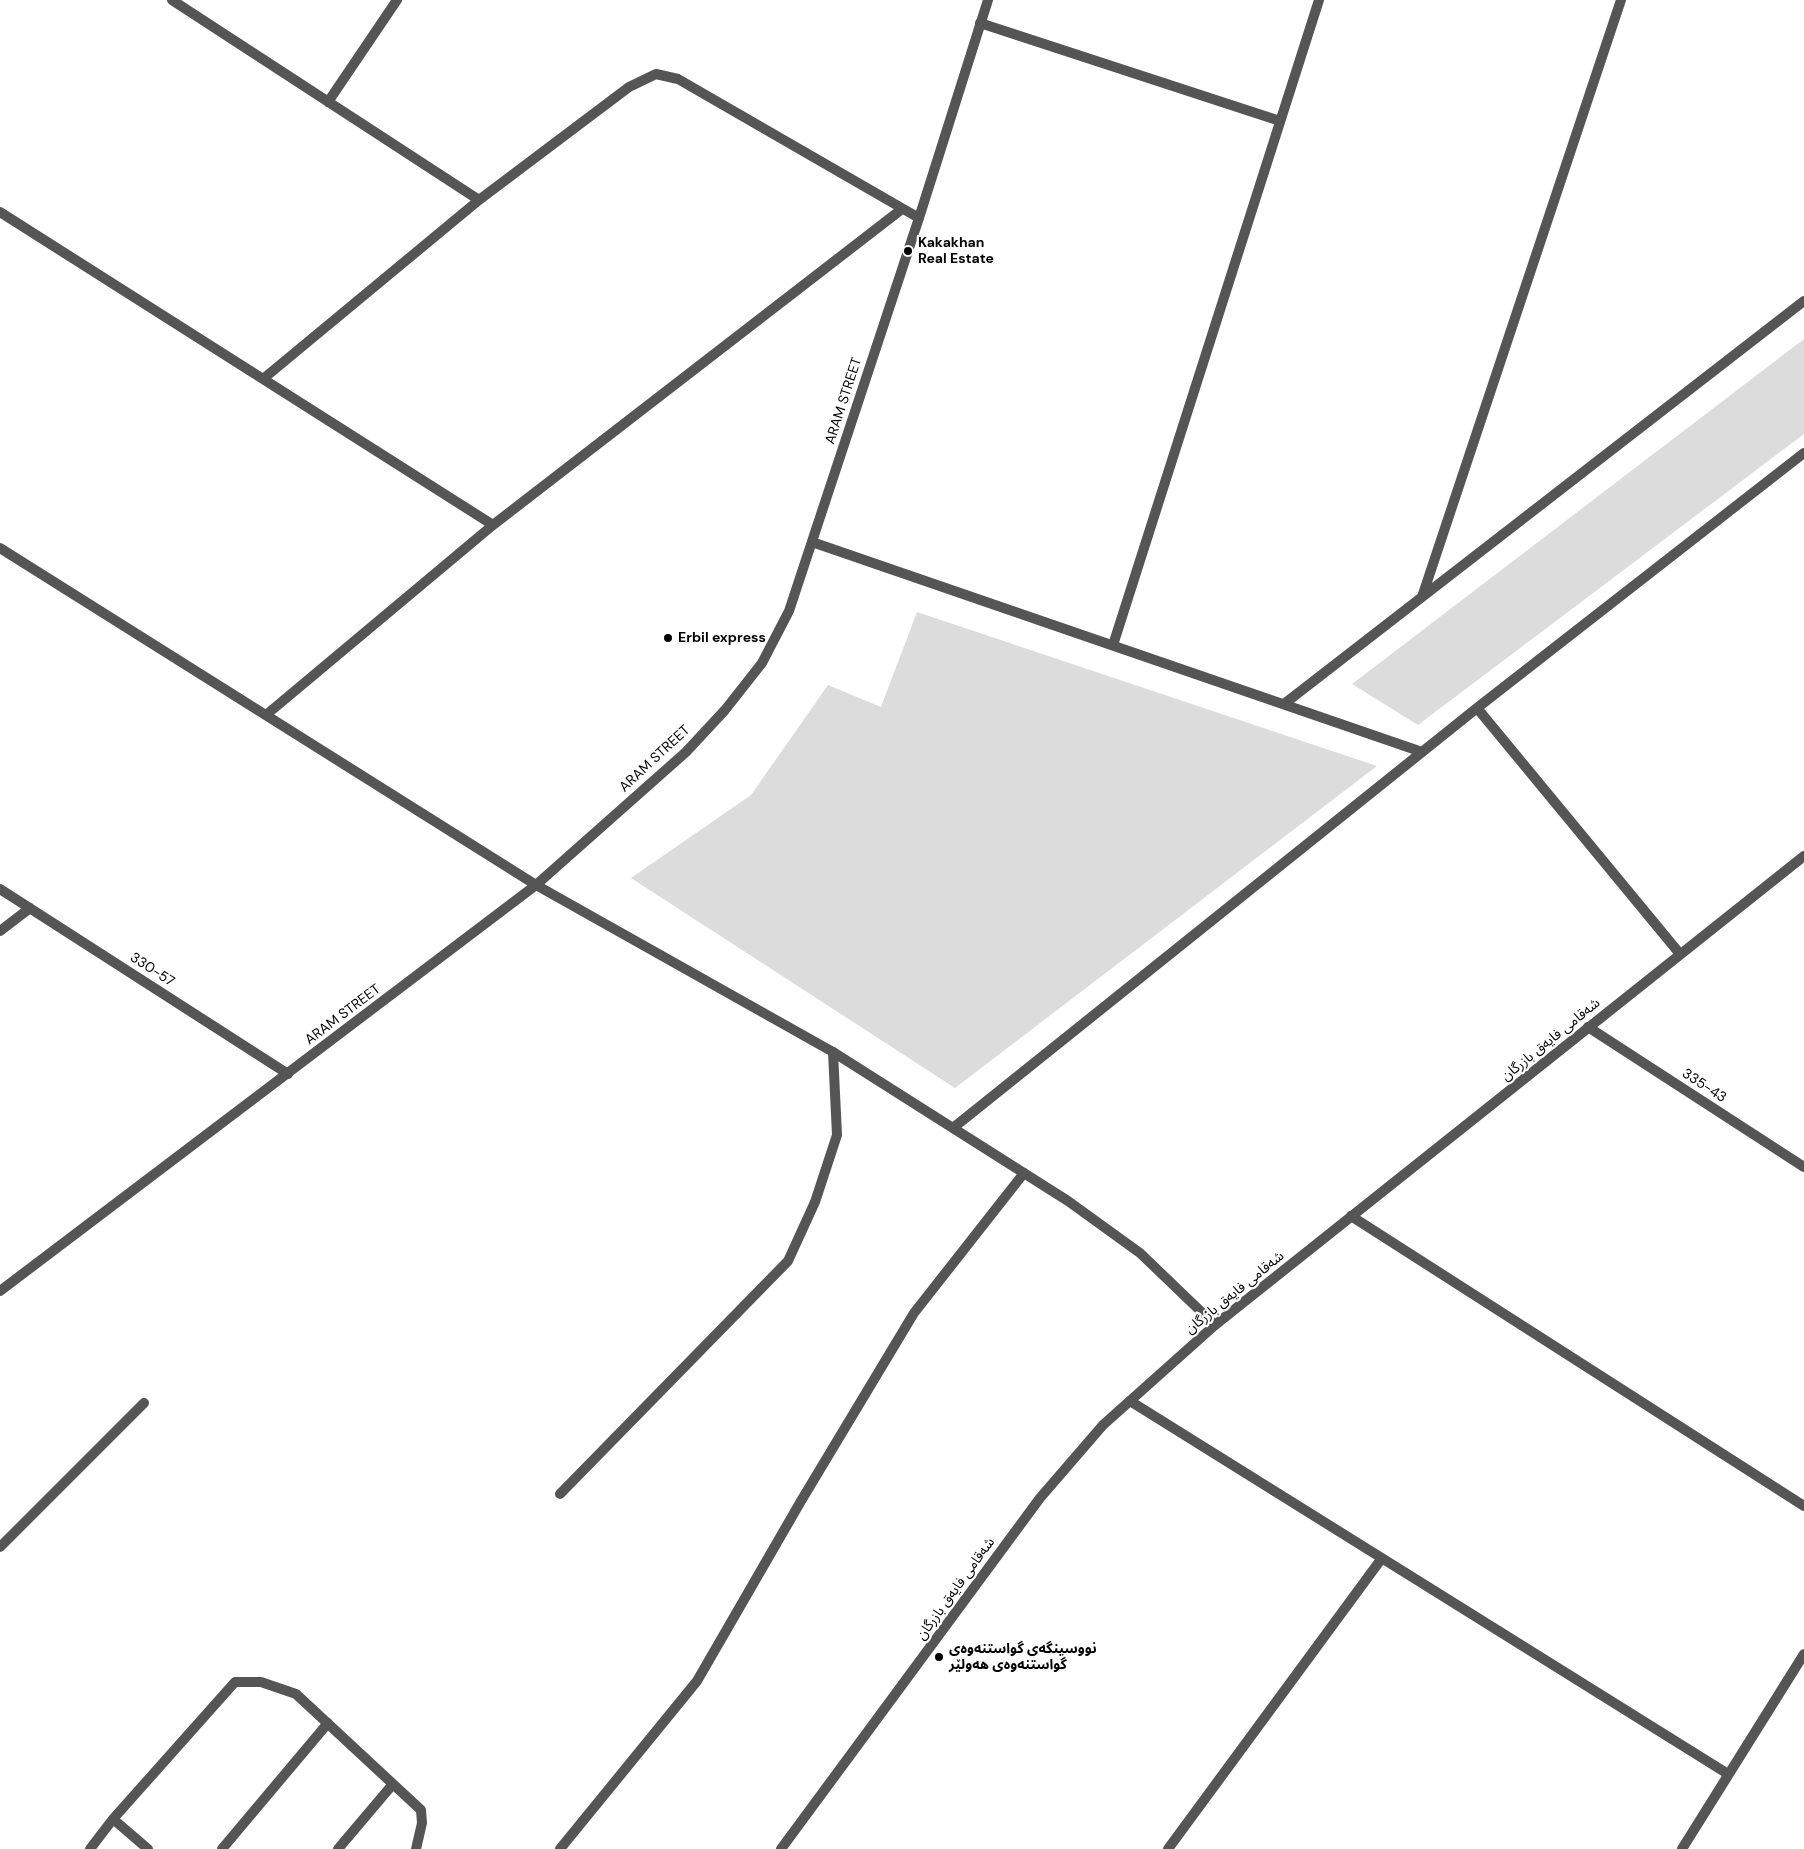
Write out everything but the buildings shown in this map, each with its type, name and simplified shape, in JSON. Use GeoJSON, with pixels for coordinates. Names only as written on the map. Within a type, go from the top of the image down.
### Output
{"type":"FeatureCollection","features":[{"type":"Feature","properties":{"kind":"street"},"geometry":{"type":"LineString","coordinates":[[172,0],[479,200]]}},
{"type":"Feature","properties":{"kind":"street"},"geometry":{"type":"LineString","coordinates":[[328,102],[398,0]]}},
{"type":"Feature","properties":{"kind":"street","name":"ARAM STREET"},"geometry":{"type":"LineString","coordinates":[[0,1292],[536,885],[686,752],[725,710],[762,663],[789,611],[919,218],[988,0]]}},
{"type":"Feature","properties":{"kind":"street"},"geometry":{"type":"LineString","coordinates":[[1113,645],[1319,0]]}},
{"type":"Feature","properties":{"kind":"street"},"geometry":{"type":"LineString","coordinates":[[1422,598],[1621,0]]}},
{"type":"Feature","properties":{"kind":"street"},"geometry":{"type":"LineString","coordinates":[[980,23],[1280,121]]}},
{"type":"Feature","properties":{"kind":"street"},"geometry":{"type":"LineString","coordinates":[[262,378],[479,200],[629,87],[656,74],[678,79],[919,218]]}},
{"type":"Feature","properties":{"kind":"street"},"geometry":{"type":"LineString","coordinates":[[266,715],[493,525],[902,209]]}},
{"type":"Feature","properties":{"kind":"street"},"geometry":{"type":"LineString","coordinates":[[0,212],[493,525]]}},
{"type":"Feature","properties":{"kind":"street"},"geometry":{"type":"LineString","coordinates":[[1284,704],[1804,301]]}},
{"type":"Feature","properties":{"kind":"street"},"geometry":{"type":"LineString","coordinates":[[953,1128],[1477,708],[1804,452]]}},
{"type":"Feature","properties":{"kind":"street"},"geometry":{"type":"LineString","coordinates":[[812,542],[1422,752]]}},
{"type":"Feature","properties":{"kind":"street"},"geometry":{"type":"LineString","coordinates":[[0,548],[536,885],[833,1052],[1068,1201],[1140,1253],[1215,1325]]}},
{"type":"Feature","properties":{"kind":"street"},"geometry":{"type":"LineString","coordinates":[[1477,708],[1680,954]]}},
{"type":"Feature","properties":{"kind":"street","name":"شەقامی فایەق بازرگان"},"geometry":{"type":"LineString","coordinates":[[781,1849],[1040,1498],[1103,1425],[1215,1325],[1804,856]]}},
{"type":"Feature","properties":{"kind":"street","name":"330-57"},"geometry":{"type":"LineString","coordinates":[[0,888],[288,1074]]}},
{"type":"Feature","properties":{"kind":"street"},"geometry":{"type":"LineString","coordinates":[[0,931],[30,908]]}},
{"type":"Feature","properties":{"kind":"street","name":"335-43"},"geometry":{"type":"LineString","coordinates":[[1588,1028],[1804,1168]]}},
{"type":"Feature","properties":{"kind":"street"},"geometry":{"type":"LineString","coordinates":[[560,1494],[788,1261],[815,1202],[836,1135],[833,1052]]}},
{"type":"Feature","properties":{"kind":"street"},"geometry":{"type":"LineString","coordinates":[[560,1849],[697,1681],[914,1313],[1024,1173]]}},
{"type":"Feature","properties":{"kind":"street"},"geometry":{"type":"LineString","coordinates":[[1352,1216],[1804,1506]]}},
{"type":"Feature","properties":{"kind":"street"},"geometry":{"type":"LineString","coordinates":[[1130,1401],[1728,1774]]}},
{"type":"Feature","properties":{"kind":"street"},"geometry":{"type":"LineString","coordinates":[[0,1547],[144,1403]]}},
{"type":"Feature","properties":{"kind":"street"},"geometry":{"type":"LineString","coordinates":[[1168,1849],[1382,1558]]}},
{"type":"Feature","properties":{"kind":"street"},"geometry":{"type":"LineString","coordinates":[[1682,1849],[1804,1654]]}},
{"type":"Feature","properties":{"kind":"street"},"geometry":{"type":"LineString","coordinates":[[90,1849],[113,1819],[235,1682],[261,1682],[296,1694],[421,1810],[422,1823],[416,1849]]}},
{"type":"Feature","properties":{"kind":"street"},"geometry":{"type":"LineString","coordinates":[[222,1849],[328,1723]]}},
{"type":"Feature","properties":{"kind":"street"},"geometry":{"type":"LineString","coordinates":[[338,1849],[393,1784]]}},
{"type":"Feature","properties":{"kind":"street"},"geometry":{"type":"LineString","coordinates":[[113,1819],[148,1849]]}},
{"type":"Feature","properties":{"kind":"shaded area"},"geometry":{"type":"Polygon","coordinates":[[[1804,339],[1804,434],[1418,725],[1352,684],[1804,339]]]}},
{"type":"Feature","properties":{"kind":"shaded area"},"geometry":{"type":"Polygon","coordinates":[[[917,612],[1377,766],[955,1088],[631,878],[751,795],[828,685],[881,707],[917,612]]]}},
{"type":"Feature","properties":{"kind":"place","name":"Kakakhan Real Estate"},"geometry":{"type":"Point","coordinates":[908,251]}},
{"type":"Feature","properties":{"kind":"place","name":"Erbil express"},"geometry":{"type":"Point","coordinates":[668,638]}},
{"type":"Feature","properties":{"kind":"place","name":"نووسینگەی گواستنەوەی گواستنەوەی هەولێر"},"geometry":{"type":"Point","coordinates":[939,1657]}}]}
